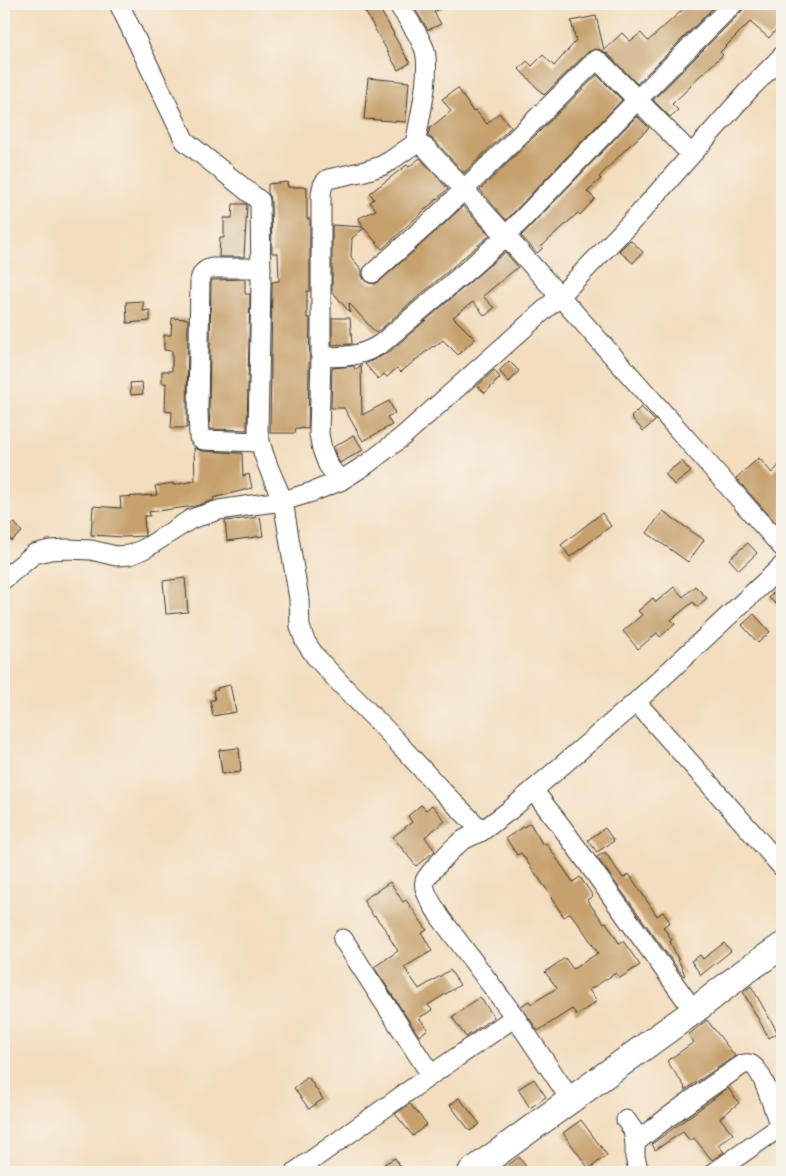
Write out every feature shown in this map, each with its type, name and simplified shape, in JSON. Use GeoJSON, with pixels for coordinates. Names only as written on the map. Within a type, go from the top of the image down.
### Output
{"type":"FeatureCollection","features":[{"type":"Feature","properties":{"kind":"highway"},"geometry":{"type":"LineString","coordinates":[[471,1172],[782,946]]}},
{"type":"Feature","properties":{"kind":"street"},"geometry":{"type":"LineString","coordinates":[[119,4],[185,141],[260,201],[261,268],[258,431],[269,468],[283,501],[299,600],[300,627],[305,641],[315,656],[442,791],[482,830]]}},
{"type":"Feature","properties":{"kind":"street"},"geometry":{"type":"LineString","coordinates":[[398,4],[418,35],[427,59],[426,79],[415,145]]}},
{"type":"Feature","properties":{"kind":"street"},"geometry":{"type":"LineString","coordinates":[[321,356],[352,356],[373,349],[470,268],[506,236],[733,4]]}},
{"type":"Feature","properties":{"kind":"street"},"geometry":{"type":"LineString","coordinates":[[4,579],[34,554],[50,550],[91,550],[116,556],[130,555],[146,548],[191,519],[219,510],[283,501],[312,492],[340,481],[367,464],[402,437],[560,296],[639,214],[748,91],[782,56]]}},
{"type":"Feature","properties":{"kind":"street"},"geometry":{"type":"LineString","coordinates":[[373,272],[438,215],[594,61],[599,61],[692,154]]}},
{"type":"Feature","properties":{"kind":"street"},"geometry":{"type":"LineString","coordinates":[[340,481],[328,465],[319,434],[321,195],[324,183],[328,179],[381,166],[415,145],[421,145],[426,148],[560,296],[782,547]]}},
{"type":"Feature","properties":{"kind":"street"},"geometry":{"type":"LineString","coordinates":[[260,442],[203,440],[199,437],[198,410],[200,280],[202,273],[212,268],[261,268]]}},
{"type":"Feature","properties":{"kind":"street"},"geometry":{"type":"LineString","coordinates":[[571,1100],[515,1017],[440,917],[431,903],[426,891],[425,882],[429,874],[460,842],[482,830],[510,810],[636,702],[782,566]]}},
{"type":"Feature","properties":{"kind":"street"},"geometry":{"type":"LineString","coordinates":[[636,702],[782,867]]}},
{"type":"Feature","properties":{"kind":"street"},"geometry":{"type":"LineString","coordinates":[[533,790],[694,1010]]}},
{"type":"Feature","properties":{"kind":"street"},"geometry":{"type":"LineString","coordinates":[[343,939],[431,1075]]}},
{"type":"Feature","properties":{"kind":"street"},"geometry":{"type":"LineString","coordinates":[[295,1172],[515,1017]]}},
{"type":"Feature","properties":{"kind":"street"},"geometry":{"type":"LineString","coordinates":[[635,1143],[694,1098],[732,1072],[746,1064],[750,1064],[755,1068],[767,1087],[781,1130],[715,1172]]}},
{"type":"Feature","properties":{"kind":"street"},"geometry":{"type":"LineString","coordinates":[[626,1120],[633,1130],[635,1156],[639,1172]]}},
{"type":"Feature","properties":{"kind":"building"},"geometry":{"type":"Polygon","coordinates":[[[361,4],[377,4],[410,63],[398,70],[361,4]]]}},
{"type":"Feature","properties":{"kind":"building"},"geometry":{"type":"Polygon","coordinates":[[[412,4],[449,4],[434,12],[441,24],[428,30],[412,4]]]}},
{"type":"Feature","properties":{"kind":"building"},"geometry":{"type":"Polygon","coordinates":[[[689,4],[717,4],[637,84],[608,54],[595,49],[588,52],[544,95],[519,69],[527,61],[532,66],[543,55],[554,66],[576,41],[571,21],[596,16],[604,50],[622,33],[630,41],[641,33],[648,41],[689,4]]]}},
{"type":"Feature","properties":{"kind":"building"},"geometry":{"type":"Polygon","coordinates":[[[744,4],[782,4],[782,23],[769,38],[750,22],[720,52],[723,55],[672,104],[678,110],[670,117],[653,100],[741,12],[744,4]]]}},
{"type":"Feature","properties":{"kind":"building"},"geometry":{"type":"Polygon","coordinates":[[[597,75],[622,100],[506,220],[480,190],[597,75]]]}},
{"type":"Feature","properties":{"kind":"building"},"geometry":{"type":"Polygon","coordinates":[[[368,78],[409,82],[406,122],[364,119],[368,78]]]}},
{"type":"Feature","properties":{"kind":"building"},"geometry":{"type":"Polygon","coordinates":[[[458,88],[473,112],[475,110],[487,124],[499,113],[511,127],[464,173],[434,140],[428,136],[430,128],[451,111],[442,99],[458,88]]]}},
{"type":"Feature","properties":{"kind":"building"},"geometry":{"type":"Polygon","coordinates":[[[637,116],[649,128],[627,148],[599,177],[601,179],[587,191],[595,199],[580,215],[578,213],[541,247],[543,248],[537,253],[521,236],[637,116]]]}},
{"type":"Feature","properties":{"kind":"building"},"geometry":{"type":"Polygon","coordinates":[[[420,158],[448,189],[382,249],[364,228],[352,238],[351,257],[362,270],[362,276],[365,281],[375,284],[380,281],[463,206],[490,235],[376,333],[349,303],[350,313],[332,291],[332,225],[363,227],[359,218],[376,210],[370,202],[374,199],[370,193],[407,165],[409,167],[420,158]]]}},
{"type":"Feature","properties":{"kind":"building"},"geometry":{"type":"Polygon","coordinates":[[[287,182],[288,187],[307,187],[307,219],[310,219],[310,291],[307,291],[307,318],[310,318],[308,429],[296,428],[295,433],[270,433],[272,282],[279,281],[278,253],[272,253],[271,201],[268,193],[268,184],[287,182]]]}},
{"type":"Feature","properties":{"kind":"building"},"geometry":{"type":"Polygon","coordinates":[[[233,204],[247,205],[244,257],[219,257],[220,238],[224,238],[224,218],[232,218],[233,204]]]}},
{"type":"Feature","properties":{"kind":"building"},"geometry":{"type":"Polygon","coordinates":[[[630,240],[643,252],[633,263],[619,251],[630,240]]]}},
{"type":"Feature","properties":{"kind":"building"},"geometry":{"type":"Polygon","coordinates":[[[505,252],[518,267],[483,296],[494,308],[485,316],[473,302],[453,317],[475,339],[458,355],[443,340],[401,372],[397,368],[387,377],[384,374],[378,379],[365,364],[389,352],[505,252]]]}},
{"type":"Feature","properties":{"kind":"building"},"geometry":{"type":"Polygon","coordinates":[[[245,279],[245,294],[250,294],[247,430],[210,429],[211,282],[212,280],[245,279]]]}},
{"type":"Feature","properties":{"kind":"building"},"geometry":{"type":"Polygon","coordinates":[[[143,301],[143,311],[150,310],[150,321],[127,323],[126,302],[143,301]]]}},
{"type":"Feature","properties":{"kind":"building"},"geometry":{"type":"Polygon","coordinates":[[[172,318],[188,319],[187,428],[171,428],[172,412],[165,411],[166,383],[162,383],[162,371],[172,371],[172,351],[164,350],[164,335],[171,335],[172,318]]]}},
{"type":"Feature","properties":{"kind":"building"},"geometry":{"type":"Polygon","coordinates":[[[332,318],[350,318],[352,344],[332,345],[332,318]]]}},
{"type":"Feature","properties":{"kind":"building"},"geometry":{"type":"Polygon","coordinates":[[[509,361],[519,371],[509,382],[499,371],[509,361]]]}},
{"type":"Feature","properties":{"kind":"building"},"geometry":{"type":"Polygon","coordinates":[[[361,365],[362,415],[389,401],[395,413],[387,417],[392,425],[363,441],[344,408],[331,408],[332,368],[354,366],[355,370],[361,365]]]}},
{"type":"Feature","properties":{"kind":"building"},"geometry":{"type":"Polygon","coordinates":[[[494,370],[500,378],[485,393],[477,386],[494,370]]]}},
{"type":"Feature","properties":{"kind":"building"},"geometry":{"type":"Polygon","coordinates":[[[142,382],[143,394],[131,395],[130,383],[142,382]]]}},
{"type":"Feature","properties":{"kind":"building"},"geometry":{"type":"Polygon","coordinates":[[[641,407],[655,421],[643,431],[631,417],[641,407]]]}},
{"type":"Feature","properties":{"kind":"building"},"geometry":{"type":"Polygon","coordinates":[[[354,435],[363,450],[340,463],[333,447],[354,435]]]}},
{"type":"Feature","properties":{"kind":"building"},"geometry":{"type":"Polygon","coordinates":[[[194,448],[203,451],[242,453],[243,476],[249,474],[252,488],[213,498],[214,500],[195,506],[149,512],[150,516],[144,516],[145,536],[91,535],[93,506],[121,508],[120,497],[157,495],[155,486],[195,481],[194,448]]]}},
{"type":"Feature","properties":{"kind":"building"},"geometry":{"type":"Polygon","coordinates":[[[759,458],[772,473],[782,462],[782,530],[736,478],[759,458]]]}},
{"type":"Feature","properties":{"kind":"building"},"geometry":{"type":"Polygon","coordinates":[[[682,461],[691,472],[674,485],[665,474],[682,461]]]}},
{"type":"Feature","properties":{"kind":"building"},"geometry":{"type":"Polygon","coordinates":[[[663,511],[704,540],[688,562],[647,533],[663,511]]]}},
{"type":"Feature","properties":{"kind":"building"},"geometry":{"type":"Polygon","coordinates":[[[602,513],[611,526],[570,557],[561,545],[602,513]]]}},
{"type":"Feature","properties":{"kind":"building"},"geometry":{"type":"Polygon","coordinates":[[[260,517],[263,536],[227,541],[225,521],[260,517]]]}},
{"type":"Feature","properties":{"kind":"building"},"geometry":{"type":"Polygon","coordinates":[[[15,523],[22,532],[11,541],[4,531],[15,523]]]}},
{"type":"Feature","properties":{"kind":"building"},"geometry":{"type":"Polygon","coordinates":[[[748,543],[757,553],[739,570],[729,559],[748,543]]]}},
{"type":"Feature","properties":{"kind":"building"},"geometry":{"type":"Polygon","coordinates":[[[185,578],[188,612],[166,614],[163,581],[185,578]]]}},
{"type":"Feature","properties":{"kind":"building"},"geometry":{"type":"Polygon","coordinates":[[[782,582],[782,609],[769,598],[782,582]]]}},
{"type":"Feature","properties":{"kind":"building"},"geometry":{"type":"Polygon","coordinates":[[[695,586],[707,598],[697,607],[693,602],[671,620],[675,624],[660,637],[657,633],[638,649],[623,631],[642,615],[638,611],[653,598],[656,602],[674,587],[683,597],[695,586]]]}},
{"type":"Feature","properties":{"kind":"building"},"geometry":{"type":"Polygon","coordinates":[[[754,614],[770,632],[758,643],[742,625],[754,614]]]}},
{"type":"Feature","properties":{"kind":"building"},"geometry":{"type":"Polygon","coordinates":[[[230,685],[236,712],[213,716],[210,700],[215,700],[213,691],[230,685]]]}},
{"type":"Feature","properties":{"kind":"building"},"geometry":{"type":"Polygon","coordinates":[[[239,748],[241,772],[222,774],[219,750],[239,748]]]}},
{"type":"Feature","properties":{"kind":"building"},"geometry":{"type":"Polygon","coordinates":[[[421,805],[426,810],[432,805],[445,821],[425,837],[435,851],[416,866],[393,837],[412,822],[408,816],[421,805]]]}},
{"type":"Feature","properties":{"kind":"building"},"geometry":{"type":"Polygon","coordinates":[[[530,823],[543,845],[546,843],[573,882],[580,877],[593,896],[587,900],[604,923],[606,922],[619,943],[623,941],[640,965],[620,978],[616,973],[589,990],[597,1001],[577,1015],[572,1009],[538,1031],[521,1006],[529,1001],[531,1004],[557,988],[545,972],[565,958],[573,969],[598,953],[570,913],[564,917],[521,853],[517,855],[506,838],[530,823]]]}},
{"type":"Feature","properties":{"kind":"building"},"geometry":{"type":"Polygon","coordinates":[[[605,828],[614,841],[597,852],[588,840],[605,828]]]}},
{"type":"Feature","properties":{"kind":"building"},"geometry":{"type":"Polygon","coordinates":[[[605,852],[623,878],[629,874],[657,916],[663,912],[670,922],[663,927],[672,940],[670,941],[685,975],[683,976],[597,857],[605,852]]]}},
{"type":"Feature","properties":{"kind":"building"},"geometry":{"type":"Polygon","coordinates":[[[390,882],[403,902],[406,900],[427,930],[422,933],[432,951],[404,967],[419,989],[450,970],[460,985],[428,1005],[432,1010],[419,1018],[428,1029],[419,1036],[374,967],[398,951],[390,936],[363,900],[390,882]]]}},
{"type":"Feature","properties":{"kind":"building"},"geometry":{"type":"Polygon","coordinates":[[[724,943],[731,951],[701,975],[691,961],[700,955],[703,959],[724,943]]]}},
{"type":"Feature","properties":{"kind":"building"},"geometry":{"type":"Polygon","coordinates":[[[751,986],[778,1033],[769,1038],[743,992],[751,986]]]}},
{"type":"Feature","properties":{"kind":"building"},"geometry":{"type":"Polygon","coordinates":[[[480,997],[494,1017],[466,1037],[452,1017],[480,997]]]}},
{"type":"Feature","properties":{"kind":"building"},"geometry":{"type":"Polygon","coordinates":[[[707,1020],[735,1056],[685,1090],[685,1087],[667,1061],[694,1042],[688,1035],[707,1020]]]}},
{"type":"Feature","properties":{"kind":"building"},"geometry":{"type":"Polygon","coordinates":[[[308,1077],[323,1099],[309,1109],[294,1088],[308,1077]]]}},
{"type":"Feature","properties":{"kind":"building"},"geometry":{"type":"Polygon","coordinates":[[[534,1079],[546,1097],[530,1108],[518,1089],[534,1079]]]}},
{"type":"Feature","properties":{"kind":"building"},"geometry":{"type":"Polygon","coordinates":[[[728,1088],[739,1103],[720,1118],[733,1134],[718,1145],[724,1152],[712,1160],[694,1138],[690,1141],[683,1132],[655,1150],[652,1144],[728,1088]]]}},
{"type":"Feature","properties":{"kind":"building"},"geometry":{"type":"Polygon","coordinates":[[[459,1098],[480,1124],[470,1131],[450,1105],[459,1098]]]}},
{"type":"Feature","properties":{"kind":"building"},"geometry":{"type":"Polygon","coordinates":[[[410,1104],[427,1124],[413,1136],[395,1114],[410,1104]]]}},
{"type":"Feature","properties":{"kind":"building"},"geometry":{"type":"Polygon","coordinates":[[[581,1120],[607,1155],[589,1169],[563,1133],[581,1120]]]}},
{"type":"Feature","properties":{"kind":"building"},"geometry":{"type":"Polygon","coordinates":[[[519,1157],[530,1172],[499,1172],[519,1157]]]}},
{"type":"Feature","properties":{"kind":"building"},"geometry":{"type":"Polygon","coordinates":[[[395,1158],[404,1172],[389,1172],[384,1164],[395,1158]]]}}]}
